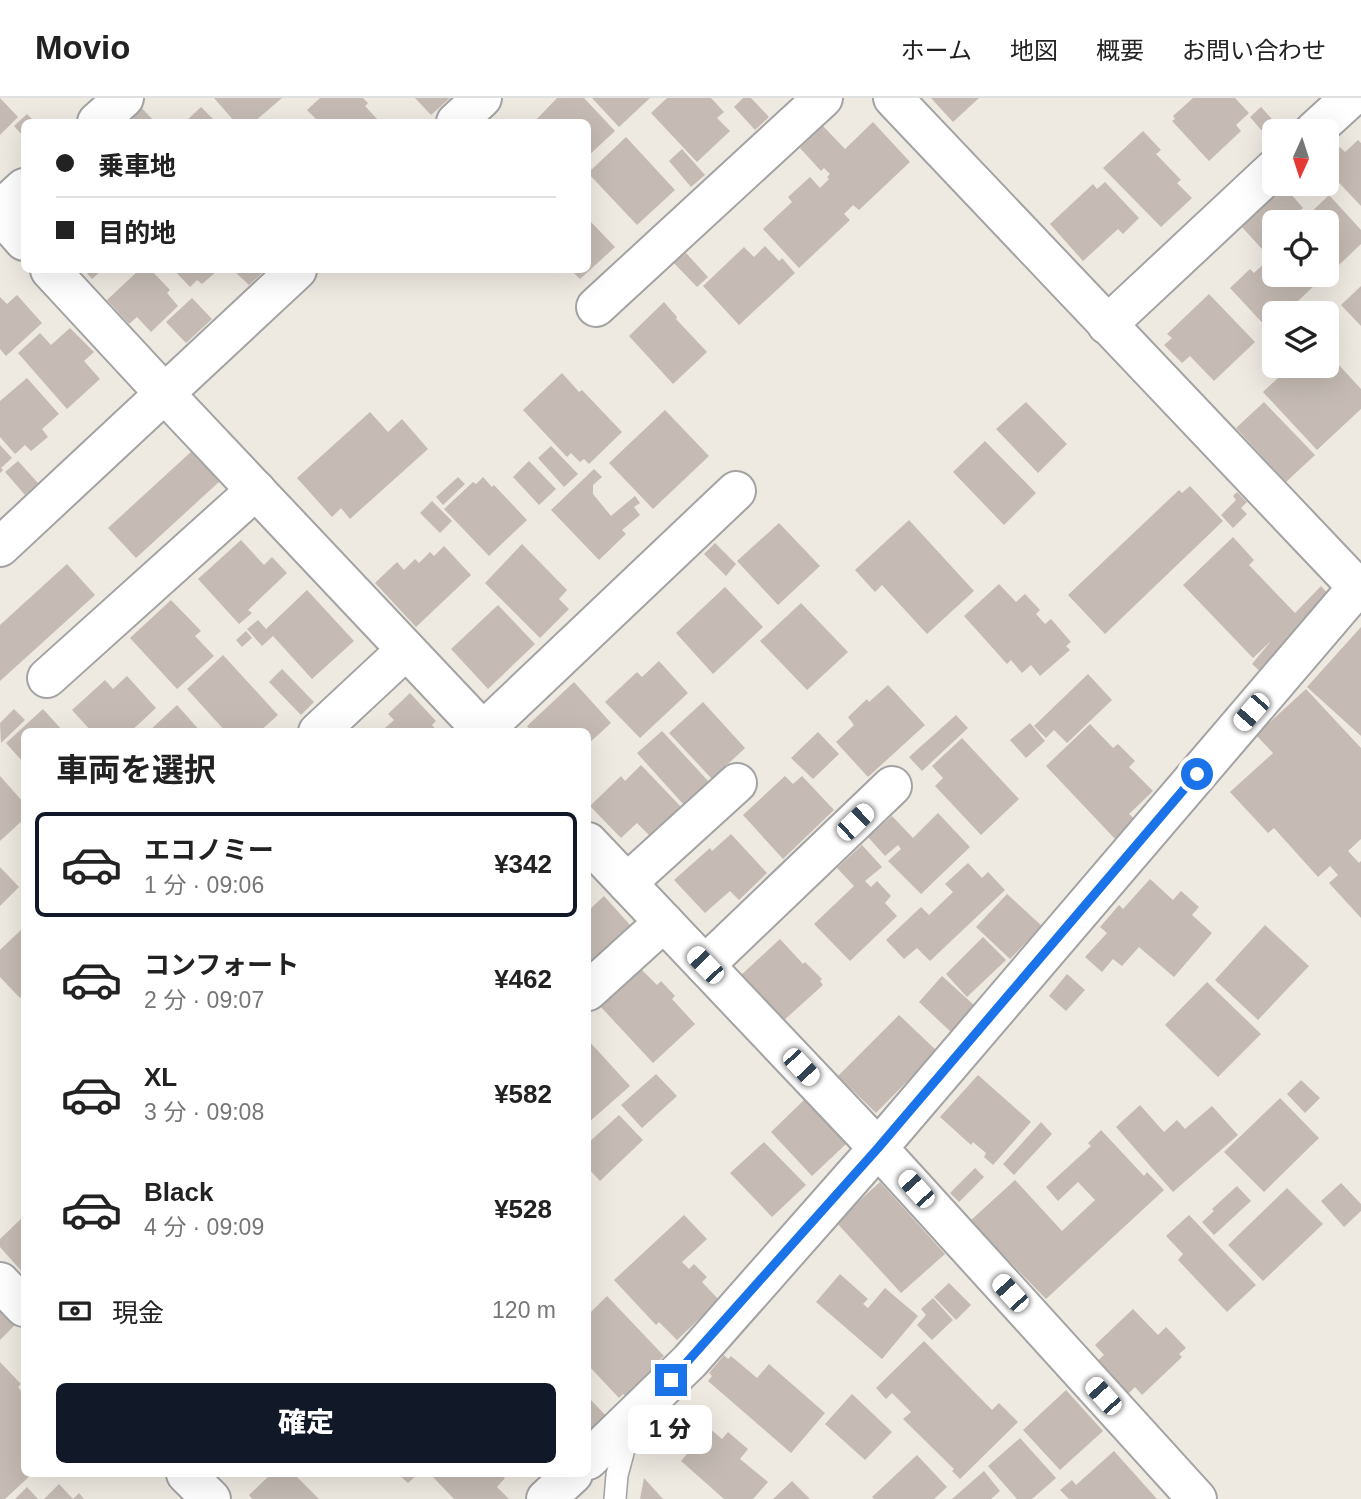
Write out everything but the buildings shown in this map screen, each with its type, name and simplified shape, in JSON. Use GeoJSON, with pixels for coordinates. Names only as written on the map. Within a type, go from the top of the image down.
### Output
{"type":"FeatureCollection","features":[{"type":"Feature","properties":{"kind":"street"},"geometry":{"type":"LineString","coordinates":[[100,119],[124,98]]}},
{"type":"Feature","properties":{"kind":"street"},"geometry":{"type":"LineString","coordinates":[[459,119],[482,98]]}},
{"type":"Feature","properties":{"kind":"street"},"geometry":{"type":"LineString","coordinates":[[596,307],[823,98]]}},
{"type":"Feature","properties":{"kind":"street"},"geometry":{"type":"LineString","coordinates":[[591,1457],[690,1361],[878,1148],[1360,587],[1107,326],[893,98]]}},
{"type":"Feature","properties":{"kind":"street"},"geometry":{"type":"LineString","coordinates":[[1327,119],[1350,98]]}},
{"type":"Feature","properties":{"kind":"street"},"geometry":{"type":"LineString","coordinates":[[1107,326],[1262,180]]}},
{"type":"Feature","properties":{"kind":"street"},"geometry":{"type":"LineString","coordinates":[[7,225],[21,195]]}},
{"type":"Feature","properties":{"kind":"street"},"geometry":{"type":"LineString","coordinates":[[53,273],[480,728]]}},
{"type":"Feature","properties":{"kind":"street"},"geometry":{"type":"LineString","coordinates":[[0,547],[294,273]]}},
{"type":"Feature","properties":{"kind":"street"},"geometry":{"type":"LineString","coordinates":[[47,678],[256,490]]}},
{"type":"Feature","properties":{"kind":"street"},"geometry":{"type":"LineString","coordinates":[[486,728],[736,491]]}},
{"type":"Feature","properties":{"kind":"street"},"geometry":{"type":"LineString","coordinates":[[322,728],[406,650]]}},
{"type":"Feature","properties":{"kind":"street"},"geometry":{"type":"LineString","coordinates":[[627,883],[737,783]]}},
{"type":"Feature","properties":{"kind":"street"},"geometry":{"type":"LineString","coordinates":[[705,965],[892,786]]}},
{"type":"Feature","properties":{"kind":"street"},"geometry":{"type":"LineString","coordinates":[[591,845],[878,1148],[1197,1499]]}},
{"type":"Feature","properties":{"kind":"street"},"geometry":{"type":"LineString","coordinates":[[591,987],[664,922]]}},
{"type":"Feature","properties":{"kind":"street"},"geometry":{"type":"LineString","coordinates":[[0,1282],[21,1304]]}},
{"type":"Feature","properties":{"kind":"street"},"geometry":{"type":"LineString","coordinates":[[189,1477],[211,1499]]}},
{"type":"Feature","properties":{"kind":"street"},"geometry":{"type":"LineString","coordinates":[[546,1499],[570,1477]]}},
{"type":"Feature","properties":{"kind":"lane"},"geometry":{"type":"LineString","coordinates":[[615,1499],[617,1475],[633,1418]]}},
{"type":"Feature","properties":{"kind":"route"},"geometry":{"type":"LineString","coordinates":[[671,1380],[878,1148],[1197,774]]}}]}
